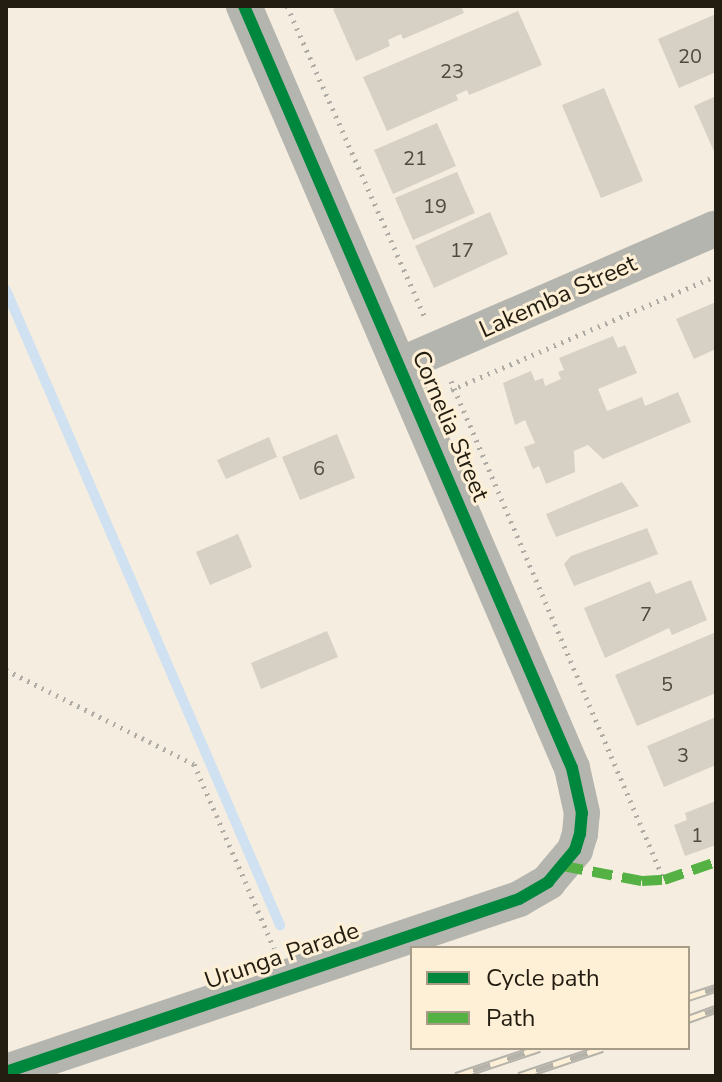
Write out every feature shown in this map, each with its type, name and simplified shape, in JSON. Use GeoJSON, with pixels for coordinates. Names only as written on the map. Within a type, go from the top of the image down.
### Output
{"type":"FeatureCollection","features":[{"type":"Feature","properties":{"kind":"street","name":"Cornelia Street"},"geometry":{"type":"LineString","coordinates":[[244,6],[572,768],[582,813],[580,834],[563,866]]}},
{"type":"Feature","properties":{"kind":"street","name":"Lakemba Street"},"geometry":{"type":"LineString","coordinates":[[400,365],[716,228]]}},
{"type":"Feature","properties":{"kind":"street","name":"Urunga Parade"},"geometry":{"type":"LineString","coordinates":[[6,1072],[519,899],[563,866]]}},
{"type":"Feature","properties":{"kind":"path"},"geometry":{"type":"LineString","coordinates":[[6,670],[194,764],[287,978]]}},
{"type":"Feature","properties":{"kind":"building"},"geometry":{"type":"Polygon","coordinates":[[[340,6],[461,6],[464,13],[403,39],[401,34],[388,40],[390,46],[356,61],[333,9],[340,6]]]}},
{"type":"Feature","properties":{"kind":"building"},"geometry":{"type":"Polygon","coordinates":[[[518,11],[542,65],[469,95],[467,90],[456,95],[458,100],[387,131],[363,77],[518,11]]]}},
{"type":"Feature","properties":{"kind":"building"},"geometry":{"type":"Polygon","coordinates":[[[716,14],[716,72],[679,88],[658,39],[716,14]]]}},
{"type":"Feature","properties":{"kind":"building"},"geometry":{"type":"Polygon","coordinates":[[[604,88],[643,181],[601,198],[562,105],[604,88]]]}},
{"type":"Feature","properties":{"kind":"building"},"geometry":{"type":"Polygon","coordinates":[[[716,96],[716,156],[694,106],[716,96]]]}},
{"type":"Feature","properties":{"kind":"building"},"geometry":{"type":"Polygon","coordinates":[[[437,123],[456,166],[393,194],[374,150],[437,123]]]}},
{"type":"Feature","properties":{"kind":"building"},"geometry":{"type":"Polygon","coordinates":[[[457,172],[475,213],[413,240],[395,198],[457,172]]]}},
{"type":"Feature","properties":{"kind":"building"},"geometry":{"type":"Polygon","coordinates":[[[490,212],[508,254],[434,288],[415,246],[490,212]]]}},
{"type":"Feature","properties":{"kind":"building"},"geometry":{"type":"Polygon","coordinates":[[[716,302],[716,349],[694,359],[676,319],[716,302]]]}},
{"type":"Feature","properties":{"kind":"building"},"geometry":{"type":"Polygon","coordinates":[[[613,336],[618,348],[625,345],[637,373],[598,389],[607,411],[642,397],[645,406],[678,392],[691,422],[603,459],[588,445],[574,451],[575,472],[546,484],[539,466],[533,469],[524,447],[535,443],[525,420],[515,425],[503,383],[531,371],[535,381],[543,378],[545,386],[561,379],[558,372],[564,370],[559,358],[613,336]]]}},
{"type":"Feature","properties":{"kind":"building"},"geometry":{"type":"Polygon","coordinates":[[[337,434],[355,478],[300,500],[282,457],[337,434]]]}},
{"type":"Feature","properties":{"kind":"building"},"geometry":{"type":"Polygon","coordinates":[[[269,437],[277,457],[226,479],[217,460],[269,437]]]}},
{"type":"Feature","properties":{"kind":"building"},"geometry":{"type":"Polygon","coordinates":[[[622,482],[639,506],[556,537],[546,514],[622,482]]]}},
{"type":"Feature","properties":{"kind":"building"},"geometry":{"type":"Polygon","coordinates":[[[647,528],[658,554],[574,586],[564,564],[571,556],[647,528]]]}},
{"type":"Feature","properties":{"kind":"building"},"geometry":{"type":"Polygon","coordinates":[[[238,534],[252,567],[210,585],[196,552],[238,534]]]}},
{"type":"Feature","properties":{"kind":"building"},"geometry":{"type":"Polygon","coordinates":[[[691,580],[707,620],[672,635],[669,628],[605,658],[584,608],[650,581],[656,594],[691,580]]]}},
{"type":"Feature","properties":{"kind":"building"},"geometry":{"type":"Polygon","coordinates":[[[327,631],[338,657],[261,689],[251,663],[327,631]]]}},
{"type":"Feature","properties":{"kind":"building"},"geometry":{"type":"Polygon","coordinates":[[[716,632],[716,693],[637,726],[615,675],[716,632]]]}},
{"type":"Feature","properties":{"kind":"building"},"geometry":{"type":"Polygon","coordinates":[[[716,717],[716,765],[664,787],[647,746],[716,717]]]}},
{"type":"Feature","properties":{"kind":"building"},"geometry":{"type":"Polygon","coordinates":[[[716,801],[716,845],[685,856],[674,825],[687,820],[685,813],[716,801]]]}},
{"type":"Feature","properties":{"kind":"waterway"},"geometry":{"type":"LineString","coordinates":[[6,290],[280,925]]}},
{"type":"Feature","properties":{"kind":"railway"},"geometry":{"type":"LineString","coordinates":[[690,996],[716,988]]}},
{"type":"Feature","properties":{"kind":"railway"},"geometry":{"type":"LineString","coordinates":[[690,1018],[716,1009]]}},
{"type":"Feature","properties":{"kind":"railway"},"geometry":{"type":"LineString","coordinates":[[456,1076],[533,1050]]}},
{"type":"Feature","properties":{"kind":"railway"},"geometry":{"type":"LineString","coordinates":[[519,1076],[596,1050]]}},
{"type":"Feature","properties":{"kind":"marked path"},"geometry":{"type":"LineString","coordinates":[[563,866],[642,881],[664,880],[716,862]]}},
{"type":"Feature","properties":{"kind":"cycle path"},"geometry":{"type":"LineString","coordinates":[[6,1072],[519,899],[548,882],[575,850],[580,834],[582,813],[572,768],[244,6]]}}]}
